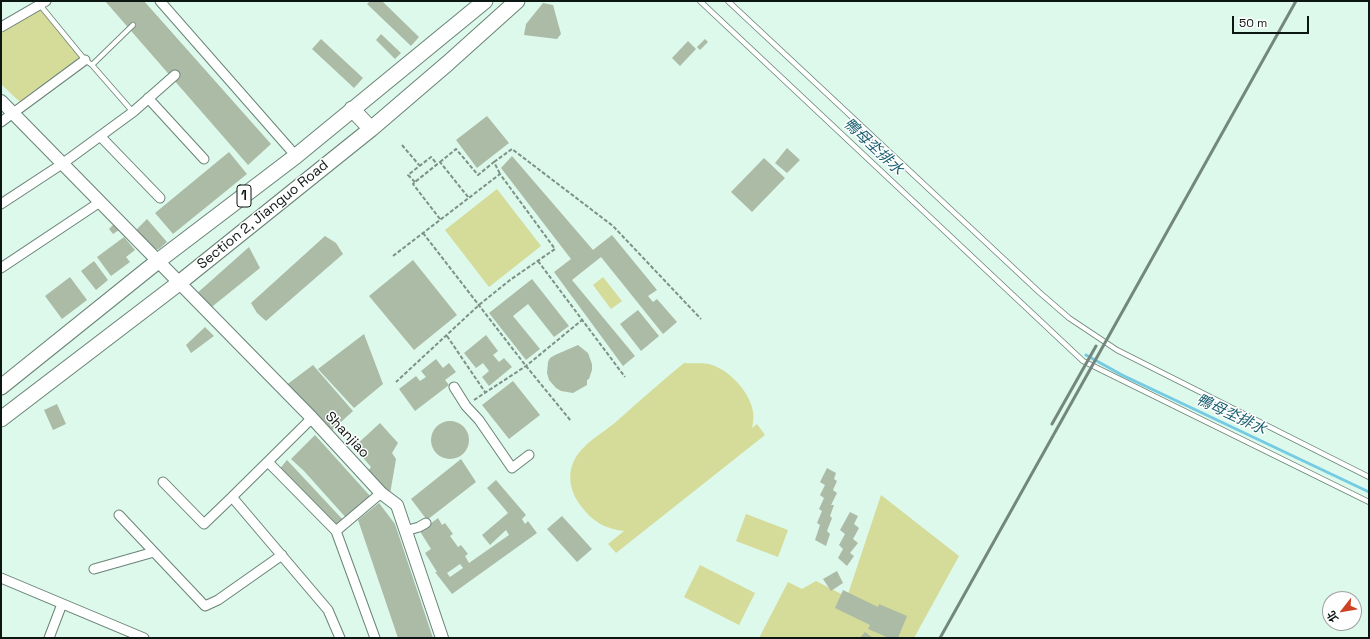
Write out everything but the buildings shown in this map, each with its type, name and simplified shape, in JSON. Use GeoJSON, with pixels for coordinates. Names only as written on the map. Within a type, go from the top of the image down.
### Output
{"type":"FeatureCollection","features":[{"type":"Feature","properties":{"kind":"main road","name":"Section 2, Jianguo Road"},"geometry":{"type":"LineString","coordinates":[[1,387],[158,261],[296,156],[485,1]]}},
{"type":"Feature","properties":{"kind":"main road","name":"Section 2, Jianguo Road"},"geometry":{"type":"LineString","coordinates":[[1,419],[179,283],[371,129],[517,1]]}},
{"type":"Feature","properties":{"kind":"main road"},"geometry":{"type":"LineString","coordinates":[[352,109],[371,129]]}},
{"type":"Feature","properties":{"kind":"street"},"geometry":{"type":"LineString","coordinates":[[160,1],[296,156]]}},
{"type":"Feature","properties":{"kind":"street"},"geometry":{"type":"LineString","coordinates":[[1,27],[42,3]]}},
{"type":"Feature","properties":{"kind":"street"},"geometry":{"type":"LineString","coordinates":[[1,122],[88,62]]}},
{"type":"Feature","properties":{"kind":"street"},"geometry":{"type":"LineString","coordinates":[[1,204],[62,164],[133,112],[175,75]]}},
{"type":"Feature","properties":{"kind":"street"},"geometry":{"type":"LineString","coordinates":[[148,98],[204,159]]}},
{"type":"Feature","properties":{"kind":"street","name":"Shanjiao"},"geometry":{"type":"LineString","coordinates":[[1,101],[312,418],[381,494],[397,505],[442,638]]}},
{"type":"Feature","properties":{"kind":"street"},"geometry":{"type":"LineString","coordinates":[[100,136],[160,198]]}},
{"type":"Feature","properties":{"kind":"street"},"geometry":{"type":"LineString","coordinates":[[1,268],[100,202]]}},
{"type":"Feature","properties":{"kind":"street"},"geometry":{"type":"LineString","coordinates":[[454,387],[466,406],[479,420],[512,468],[529,455]]}},
{"type":"Feature","properties":{"kind":"street"},"geometry":{"type":"LineString","coordinates":[[163,482],[204,524],[312,418]]}},
{"type":"Feature","properties":{"kind":"street"},"geometry":{"type":"LineString","coordinates":[[268,462],[336,531],[376,638]]}},
{"type":"Feature","properties":{"kind":"street"},"geometry":{"type":"LineString","coordinates":[[336,531],[381,494]]}},
{"type":"Feature","properties":{"kind":"street"},"geometry":{"type":"LineString","coordinates":[[232,497],[328,610],[340,638]]}},
{"type":"Feature","properties":{"kind":"street"},"geometry":{"type":"LineString","coordinates":[[119,515],[205,606],[218,600],[282,555]]}},
{"type":"Feature","properties":{"kind":"street"},"geometry":{"type":"LineString","coordinates":[[405,531],[419,527],[426,523]]}},
{"type":"Feature","properties":{"kind":"street"},"geometry":{"type":"LineString","coordinates":[[94,569],[154,552]]}},
{"type":"Feature","properties":{"kind":"street"},"geometry":{"type":"LineString","coordinates":[[1,578],[144,638]]}},
{"type":"Feature","properties":{"kind":"street"},"geometry":{"type":"LineString","coordinates":[[49,638],[62,604]]}},
{"type":"Feature","properties":{"kind":"lane"},"geometry":{"type":"LineString","coordinates":[[700,1],[1083,361],[1369,502]]}},
{"type":"Feature","properties":{"kind":"lane"},"geometry":{"type":"LineString","coordinates":[[728,1],[1039,292],[1069,318],[1117,350],[1369,477]]}},
{"type":"Feature","properties":{"kind":"lane"},"geometry":{"type":"LineString","coordinates":[[42,3],[88,62],[133,112]]}},
{"type":"Feature","properties":{"kind":"lane"},"geometry":{"type":"LineString","coordinates":[[88,62],[133,25]]}},
{"type":"Feature","properties":{"kind":"path"},"geometry":{"type":"LineString","coordinates":[[402,144],[419,165]]}},
{"type":"Feature","properties":{"kind":"path"},"geometry":{"type":"LineString","coordinates":[[415,182],[456,149],[478,175],[512,149],[613,226],[701,320]]}},
{"type":"Feature","properties":{"kind":"path"},"geometry":{"type":"LineString","coordinates":[[437,164],[431,157],[408,175],[415,182],[413,184],[440,219]]}},
{"type":"Feature","properties":{"kind":"path"},"geometry":{"type":"LineString","coordinates":[[440,162],[469,197]]}},
{"type":"Feature","properties":{"kind":"path"},"geometry":{"type":"LineString","coordinates":[[396,382],[479,305],[555,248],[500,174],[494,162]]}},
{"type":"Feature","properties":{"kind":"path"},"geometry":{"type":"LineString","coordinates":[[392,256],[500,174]]}},
{"type":"Feature","properties":{"kind":"path"},"geometry":{"type":"LineString","coordinates":[[423,233],[526,366],[571,421]]}},
{"type":"Feature","properties":{"kind":"path"},"geometry":{"type":"LineString","coordinates":[[538,260],[625,377]]}},
{"type":"Feature","properties":{"kind":"path"},"geometry":{"type":"LineString","coordinates":[[466,406],[526,366],[582,320]]}},
{"type":"Feature","properties":{"kind":"path"},"geometry":{"type":"LineString","coordinates":[[447,336],[486,392]]}},
{"type":"Feature","properties":{"kind":"green space"},"geometry":{"type":"Polygon","coordinates":[[[40,9],[86,65],[21,103],[1,84],[1,33],[40,9]]]}},
{"type":"Feature","properties":{"kind":"green space"},"geometry":{"type":"Polygon","coordinates":[[[497,189],[541,246],[489,287],[445,230],[497,189]]]}},
{"type":"Feature","properties":{"kind":"green space"},"geometry":{"type":"Polygon","coordinates":[[[603,277],[622,301],[611,309],[593,285],[603,277]]]}},
{"type":"Feature","properties":{"kind":"green space"},"geometry":{"type":"Polygon","coordinates":[[[684,363],[712,365],[726,372],[732,377],[748,397],[751,404],[753,412],[752,428],[757,424],[765,435],[616,553],[608,544],[624,531],[605,526],[594,520],[585,511],[572,491],[570,480],[571,468],[577,456],[586,445],[617,421],[684,363]]]}},
{"type":"Feature","properties":{"kind":"green space"},"geometry":{"type":"Polygon","coordinates":[[[881,495],[959,556],[914,638],[759,638],[788,582],[802,589],[816,581],[847,597],[881,495]]]}},
{"type":"Feature","properties":{"kind":"green space"},"geometry":{"type":"Polygon","coordinates":[[[746,514],[788,530],[778,557],[736,541],[746,514]]]}},
{"type":"Feature","properties":{"kind":"green space"},"geometry":{"type":"Polygon","coordinates":[[[700,565],[755,593],[739,625],[684,597],[700,565]]]}},
{"type":"Feature","properties":{"kind":"waterway","name":"鴨母坔排水"},"geometry":{"type":"LineString","coordinates":[[1086,355],[1122,375],[1369,492]]}},
{"type":"Feature","properties":{"kind":"railway"},"geometry":{"type":"LineString","coordinates":[[940,638],[1296,1]]}},
{"type":"Feature","properties":{"kind":"railway"},"geometry":{"type":"LineString","coordinates":[[1052,424],[1096,346]]}}]}
